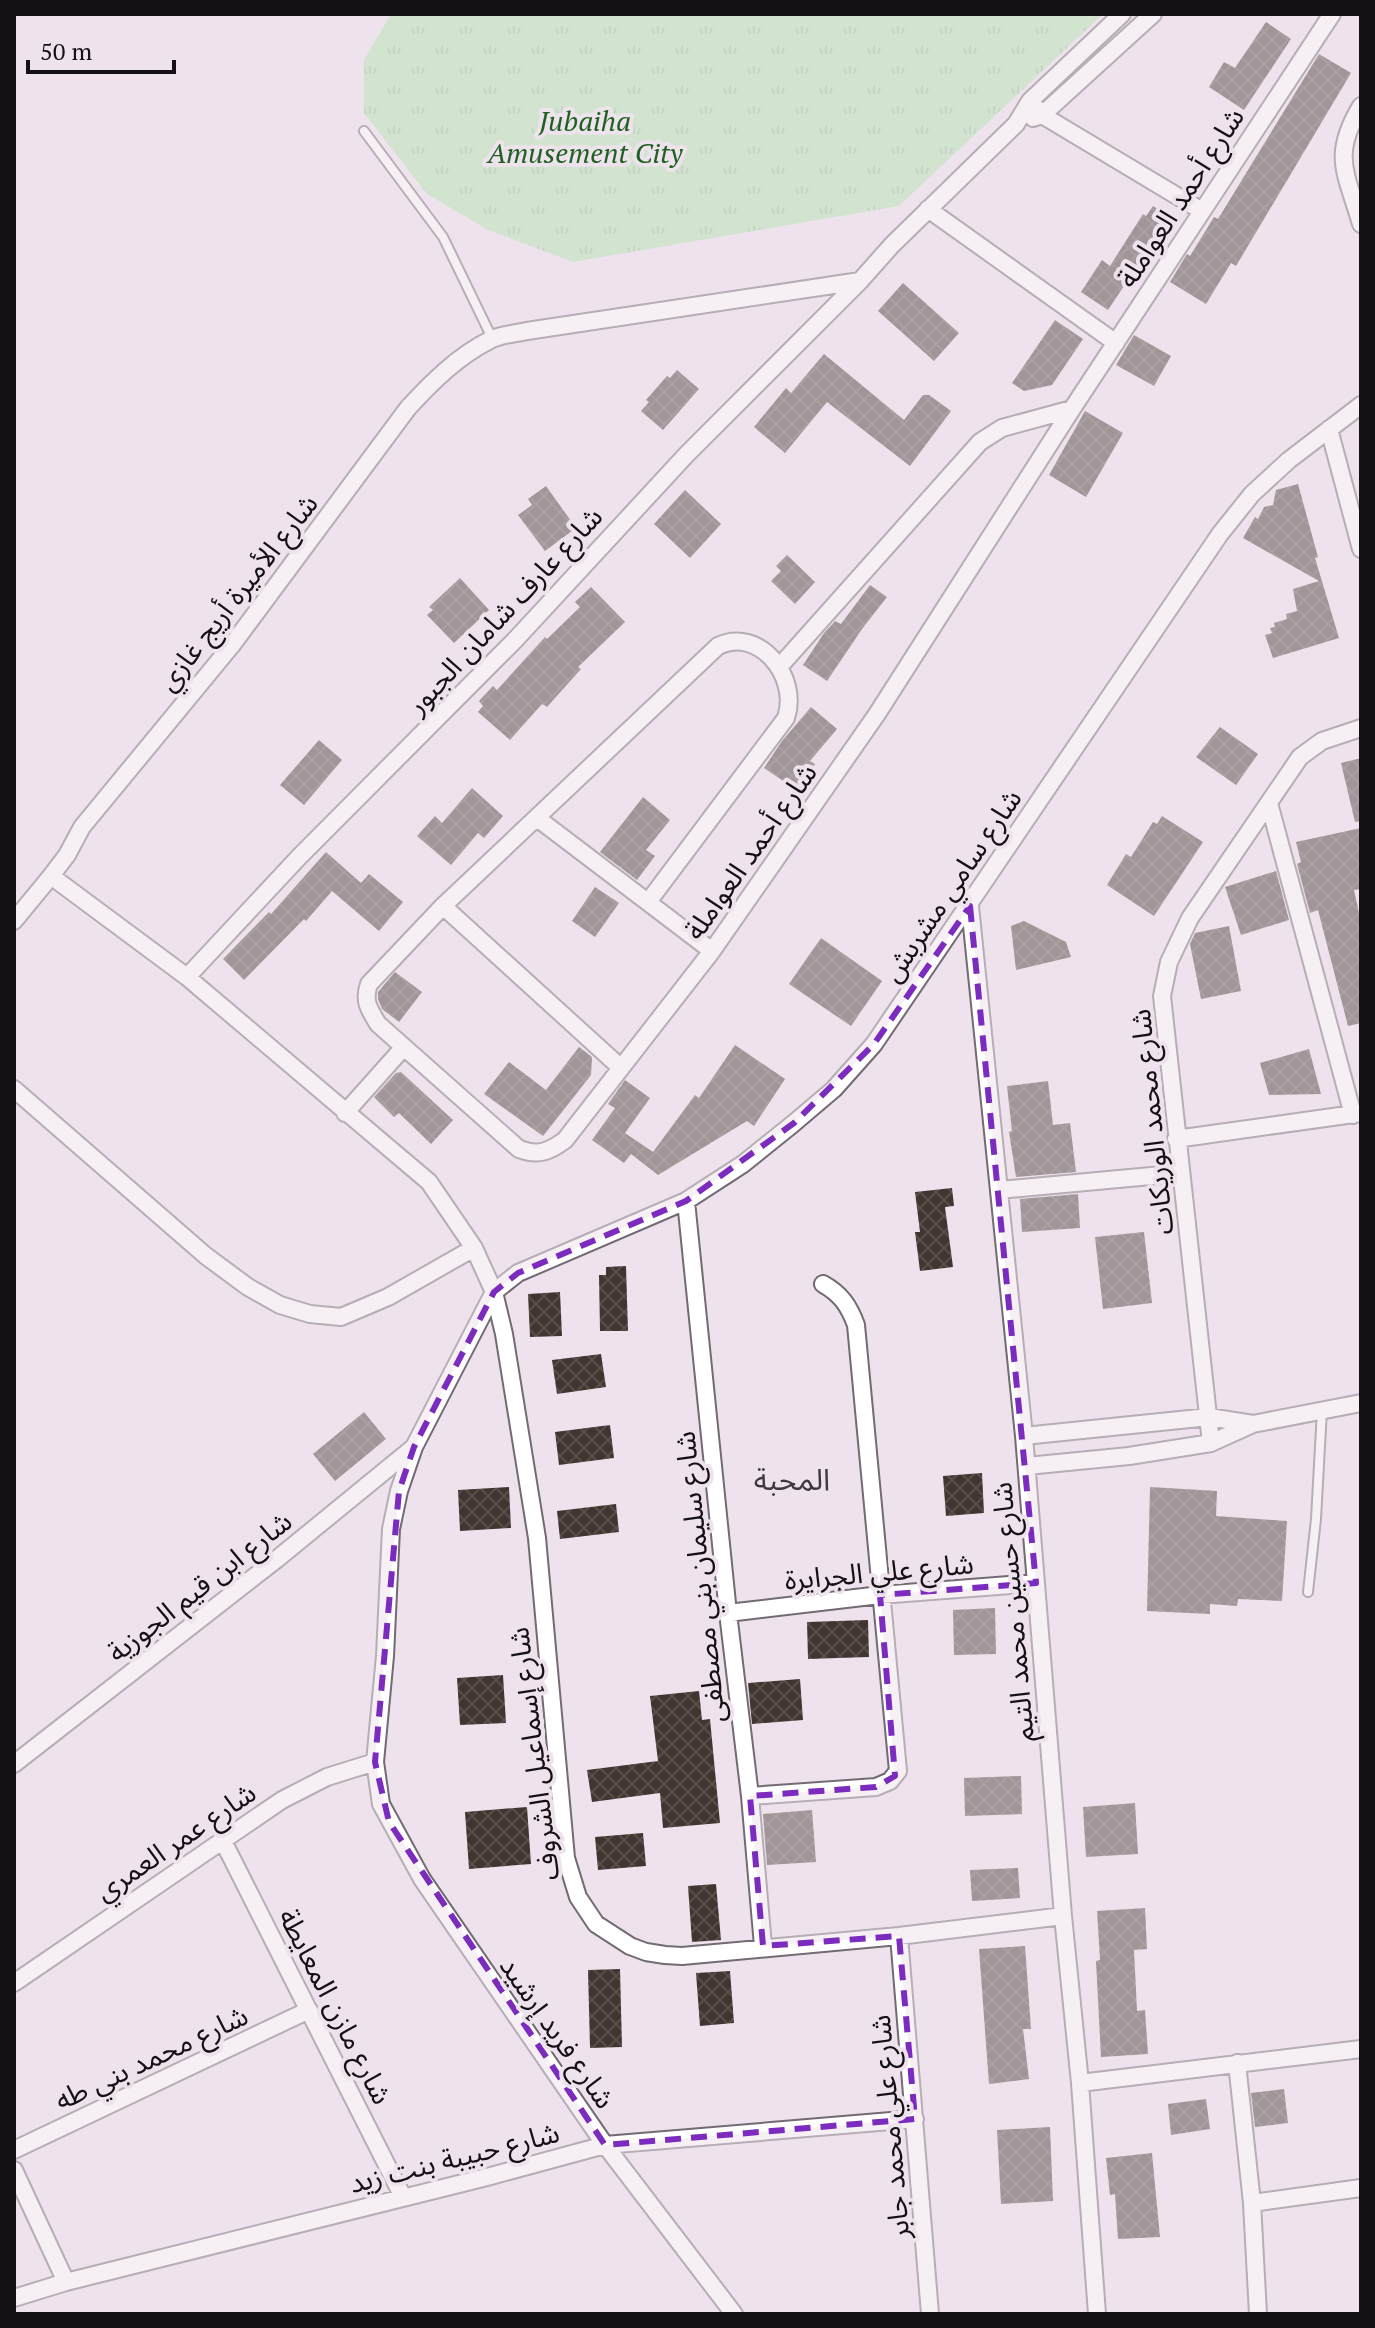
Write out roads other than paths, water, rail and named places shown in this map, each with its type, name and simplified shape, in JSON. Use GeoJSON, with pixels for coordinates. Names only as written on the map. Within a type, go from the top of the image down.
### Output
{"type":"FeatureCollection","features":[{"type":"Feature","properties":{"kind":"street"},"geometry":{"type":"LineString","coordinates":[[860,281],[928,209],[1016,124],[1030,101],[1122,14]]}},
{"type":"Feature","properties":{"kind":"street"},"geometry":{"type":"LineString","coordinates":[[1016,124],[1042,115],[1153,14]]}},
{"type":"Feature","properties":{"kind":"street","name":"شارع أحمد العواملة"},"geometry":{"type":"LineString","coordinates":[[648,902],[786,718],[789,695],[780,666],[760,650],[742,642],[728,641],[718,646],[443,906],[379,970],[365,996],[378,1024],[519,1149],[538,1154],[553,1149],[565,1140],[712,951],[877,714],[1072,409],[1332,14]]}},
{"type":"Feature","properties":{"kind":"street"},"geometry":{"type":"LineString","coordinates":[[1030,101],[1042,115],[1202,211]]}},
{"type":"Feature","properties":{"kind":"street"},"geometry":{"type":"LineString","coordinates":[[1361,106],[1345,137],[1342,156],[1361,224]]}},
{"type":"Feature","properties":{"kind":"street"},"geometry":{"type":"LineString","coordinates":[[928,209],[1116,343]]}},
{"type":"Feature","properties":{"kind":"street","name":"شارع الأميرة أريج غازي"},"geometry":{"type":"LineString","coordinates":[[14,921],[67,855],[82,827],[232,645],[408,408],[438,376],[492,338],[572,323],[860,281]]}},
{"type":"Feature","properties":{"kind":"street","name":"شارع عارف شامان الجبور"},"geometry":{"type":"LineString","coordinates":[[187,977],[299,857],[516,639],[687,454],[860,281]]}},
{"type":"Feature","properties":{"kind":"street","name":"شارع سامي مشربش"},"geometry":{"type":"LineString","coordinates":[[494,1292],[518,1273],[686,1201],[743,1164],[834,1089],[874,1044],[970,906],[1220,534],[1252,494],[1361,405]]}},
{"type":"Feature","properties":{"kind":"street"},"geometry":{"type":"LineString","coordinates":[[780,666],[980,442],[1002,428],[1072,409]]}},
{"type":"Feature","properties":{"kind":"street"},"geometry":{"type":"LineString","coordinates":[[1329,429],[1361,549]]}},
{"type":"Feature","properties":{"kind":"street","name":"شارع محمد الوريكات"},"geometry":{"type":"LineString","coordinates":[[1211,1443],[1162,996],[1169,962],[1190,918],[1300,757],[1322,741],[1361,728]]}},
{"type":"Feature","properties":{"kind":"street"},"geometry":{"type":"LineString","coordinates":[[1176,1139],[1357,1114],[1269,803]]}},
{"type":"Feature","properties":{"kind":"street"},"geometry":{"type":"LineString","coordinates":[[537,818],[712,951]]}},
{"type":"Feature","properties":{"kind":"street"},"geometry":{"type":"LineString","coordinates":[[51,876],[187,977],[429,1182],[474,1248],[494,1292],[414,1447]]}},
{"type":"Feature","properties":{"kind":"street"},"geometry":{"type":"LineString","coordinates":[[443,906],[620,1067]]}},
{"type":"Feature","properties":{"kind":"street","name":"شارع حسين محمد التيم"},"geometry":{"type":"LineString","coordinates":[[970,906],[1027,1466],[1097,2314]]}},
{"type":"Feature","properties":{"kind":"street"},"geometry":{"type":"LineString","coordinates":[[345,1113],[403,1048]]}},
{"type":"Feature","properties":{"kind":"street"},"geometry":{"type":"LineString","coordinates":[[14,1089],[206,1256],[248,1287],[280,1305],[310,1314],[341,1317],[388,1297],[474,1248]]}},
{"type":"Feature","properties":{"kind":"street"},"geometry":{"type":"LineString","coordinates":[[999,1190],[1162,1175]]}},
{"type":"Feature","properties":{"kind":"street","name":"شارع سليمان بني مصطفى"},"geometry":{"type":"LineString","coordinates":[[686,1201],[750,1796],[763,1946]]}},
{"type":"Feature","properties":{"kind":"street"},"geometry":{"type":"LineString","coordinates":[[750,1796],[876,1787],[895,1776],[899,1759],[880,1595],[856,1325],[842,1298],[823,1284]]}},
{"type":"Feature","properties":{"kind":"street","name":"شارع إسماعيل الشروف"},"geometry":{"type":"LineString","coordinates":[[494,1292],[504,1334],[537,1538],[566,1858],[578,1897],[596,1924],[630,1946],[646,1952],[682,1956],[763,1946],[899,1936],[1063,1916]]}},
{"type":"Feature","properties":{"kind":"street"},"geometry":{"type":"LineString","coordinates":[[1027,1466],[1115,1458],[1211,1443],[1253,1424],[1361,1403]]}},
{"type":"Feature","properties":{"kind":"street"},"geometry":{"type":"LineString","coordinates":[[1024,1436],[1209,1417],[1253,1424]]}},
{"type":"Feature","properties":{"kind":"street","name":"شارع فريد إرشيد"},"geometry":{"type":"LineString","coordinates":[[414,1447],[399,1491],[391,1529],[385,1656],[375,1762],[381,1804],[422,1879],[605,2145],[734,2314]]}},
{"type":"Feature","properties":{"kind":"street","name":"شارع ابن قيم الجوزية"},"geometry":{"type":"LineString","coordinates":[[14,1764],[265,1569],[414,1447]]}},
{"type":"Feature","properties":{"kind":"street","name":"شارع علي الجرايرة"},"geometry":{"type":"LineString","coordinates":[[728,1613],[880,1595],[1036,1583]]}},
{"type":"Feature","properties":{"kind":"street","name":"شارع عمر العمري"},"geometry":{"type":"LineString","coordinates":[[14,1983],[222,1839],[303,1788],[375,1762]]}},
{"type":"Feature","properties":{"kind":"street","name":"شارع مازن المعايطة"},"geometry":{"type":"LineString","coordinates":[[222,1839],[403,2197]]}},
{"type":"Feature","properties":{"kind":"street","name":"شارع علي محمد جابر"},"geometry":{"type":"LineString","coordinates":[[899,1936],[930,2314]]}},
{"type":"Feature","properties":{"kind":"street","name":"شارع محمد بني طه"},"geometry":{"type":"LineString","coordinates":[[14,2150],[309,2010]]}},
{"type":"Feature","properties":{"kind":"street"},"geometry":{"type":"LineString","coordinates":[[1080,2083],[1361,2049]]}},
{"type":"Feature","properties":{"kind":"street"},"geometry":{"type":"LineString","coordinates":[[1237,2063],[1252,2203],[1258,2314]]}},
{"type":"Feature","properties":{"kind":"street","name":"شارع حبيبة بنت زيد"},"geometry":{"type":"LineString","coordinates":[[14,2298],[66,2282],[605,2145],[915,2119]]}},
{"type":"Feature","properties":{"kind":"street"},"geometry":{"type":"LineString","coordinates":[[14,2170],[66,2282]]}},
{"type":"Feature","properties":{"kind":"street"},"geometry":{"type":"LineString","coordinates":[[1252,2203],[1361,2188]]}},
{"type":"Feature","properties":{"kind":"lane"},"geometry":{"type":"LineString","coordinates":[[364,131],[443,237],[492,338]]}},
{"type":"Feature","properties":{"kind":"lane"},"geometry":{"type":"LineString","coordinates":[[1308,1592],[1316,1519],[1322,1409]]}},
{"type":"Feature","properties":{"kind":"district","name":"المحبة"},"geometry":{"type":"Point","coordinates":[792,1479]}},
{"type":"Feature","properties":{"kind":"park label","name":"Jubaiha Amusement City"},"geometry":{"type":"Point","coordinates":[585,136]}}]}
